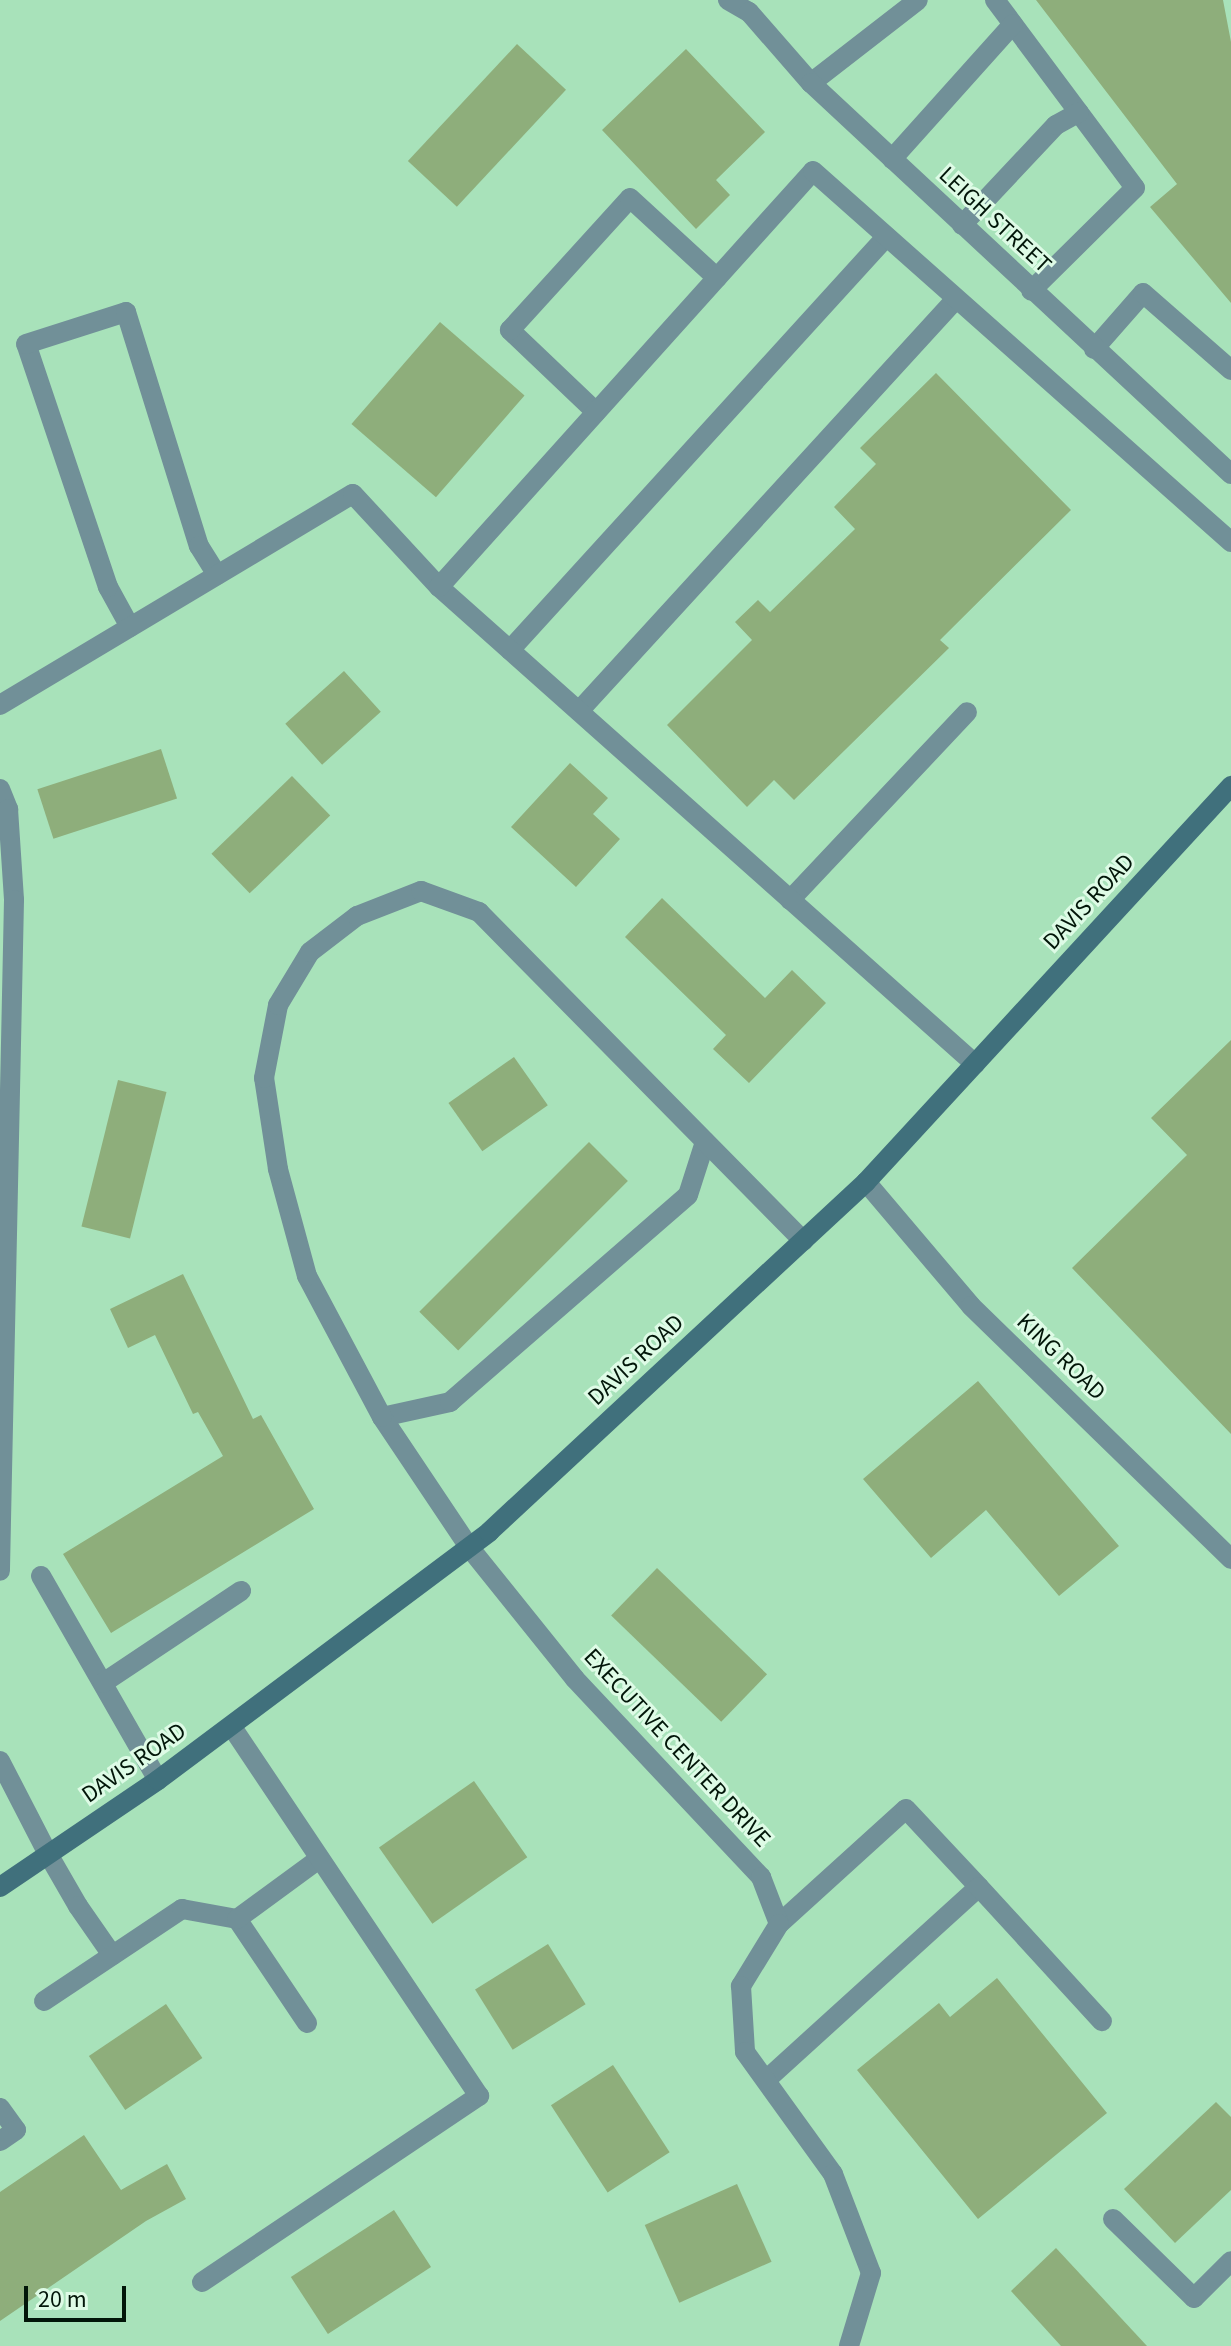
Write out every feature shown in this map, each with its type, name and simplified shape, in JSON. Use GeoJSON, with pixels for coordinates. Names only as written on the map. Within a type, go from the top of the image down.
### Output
{"type":"FeatureCollection","features":[{"type":"Feature","properties":{"kind":"main road","name":"DAVIS ROAD"},"geometry":{"type":"LineString","coordinates":[[0,1887],[158,1780],[469,1547],[866,1182],[1231,786]]}},
{"type":"Feature","properties":{"kind":"street","name":"LEIGH STREET"},"geometry":{"type":"LineString","coordinates":[[728,0],[749,12],[811,83],[1031,291],[1230,471]]}},
{"type":"Feature","properties":{"kind":"street"},"geometry":{"type":"LineString","coordinates":[[882,0],[895,17]]}},
{"type":"Feature","properties":{"kind":"street"},"geometry":{"type":"LineString","coordinates":[[811,83],[918,0]]}},
{"type":"Feature","properties":{"kind":"street"},"geometry":{"type":"LineString","coordinates":[[995,0],[1135,188],[1031,291]]}},
{"type":"Feature","properties":{"kind":"street"},"geometry":{"type":"LineString","coordinates":[[892,159],[1013,24]]}},
{"type":"Feature","properties":{"kind":"street"},"geometry":{"type":"LineString","coordinates":[[962,225],[1056,125],[1079,112]]}},
{"type":"Feature","properties":{"kind":"street"},"geometry":{"type":"LineString","coordinates":[[439,587],[813,171],[1231,542]]}},
{"type":"Feature","properties":{"kind":"street"},"geometry":{"type":"LineString","coordinates":[[596,412],[510,330],[630,198],[717,278]]}},
{"type":"Feature","properties":{"kind":"street"},"geometry":{"type":"LineString","coordinates":[[510,650],[886,237]]}},
{"type":"Feature","properties":{"kind":"street"},"geometry":{"type":"LineString","coordinates":[[1094,349],[1143,293],[1231,370]]}},
{"type":"Feature","properties":{"kind":"street"},"geometry":{"type":"LineString","coordinates":[[579,711],[956,299]]}},
{"type":"Feature","properties":{"kind":"street"},"geometry":{"type":"LineString","coordinates":[[130,627],[108,587],[26,344],[126,312],[199,546],[217,575]]}},
{"type":"Feature","properties":{"kind":"street"},"geometry":{"type":"LineString","coordinates":[[0,705],[353,494],[439,587],[975,1064]]}},
{"type":"Feature","properties":{"kind":"street"},"geometry":{"type":"LineString","coordinates":[[790,900],[967,712]]}},
{"type":"Feature","properties":{"kind":"street"},"geometry":{"type":"LineString","coordinates":[[0,789],[8,809],[14,900],[0,1571]]}},
{"type":"Feature","properties":{"kind":"street","name":"EXECUTIVE CENTER DRIVE"},"geometry":{"type":"LineString","coordinates":[[779,1924],[761,1877],[714,1822],[575,1679],[469,1547],[382,1417],[307,1276],[278,1169],[264,1078],[278,1005],[310,952],[357,916],[421,891],[479,912],[803,1241]]}},
{"type":"Feature","properties":{"kind":"street"},"geometry":{"type":"LineString","coordinates":[[382,1417],[450,1402],[688,1195],[705,1142]]}},
{"type":"Feature","properties":{"kind":"street","name":"KING ROAD"},"geometry":{"type":"LineString","coordinates":[[866,1182],[971,1306],[1231,1559]]}},
{"type":"Feature","properties":{"kind":"street"},"geometry":{"type":"LineString","coordinates":[[41,1576],[158,1780]]}},
{"type":"Feature","properties":{"kind":"street"},"geometry":{"type":"LineString","coordinates":[[103,1683],[241,1591]]}},
{"type":"Feature","properties":{"kind":"street"},"geometry":{"type":"LineString","coordinates":[[202,2282],[479,2096],[231,1726]]}},
{"type":"Feature","properties":{"kind":"street"},"geometry":{"type":"LineString","coordinates":[[0,1761],[78,1906],[112,1955]]}},
{"type":"Feature","properties":{"kind":"street"},"geometry":{"type":"LineString","coordinates":[[849,2346],[871,2273],[833,2174],[745,2052],[741,1986],[779,1924],[906,1809],[1102,2021]]}},
{"type":"Feature","properties":{"kind":"street"},"geometry":{"type":"LineString","coordinates":[[237,1919],[319,1859]]}},
{"type":"Feature","properties":{"kind":"street"},"geometry":{"type":"LineString","coordinates":[[766,2080],[979,1887]]}},
{"type":"Feature","properties":{"kind":"street"},"geometry":{"type":"LineString","coordinates":[[44,2001],[182,1909],[237,1919],[307,2023]]}},
{"type":"Feature","properties":{"kind":"street"},"geometry":{"type":"LineString","coordinates":[[0,2108],[16,2130],[0,2141]]}},
{"type":"Feature","properties":{"kind":"street"},"geometry":{"type":"LineString","coordinates":[[1113,2219],[1194,2298],[1231,2261]]}},
{"type":"Feature","properties":{"kind":"building"},"geometry":{"type":"Polygon","coordinates":[[[1036,0],[1223,0],[1231,42],[1231,303],[1150,207],[1177,184],[1036,0]]]}},
{"type":"Feature","properties":{"kind":"building"},"geometry":{"type":"Polygon","coordinates":[[[517,44],[566,90],[457,207],[408,161],[517,44]]]}},
{"type":"Feature","properties":{"kind":"building"},"geometry":{"type":"Polygon","coordinates":[[[686,49],[765,132],[716,180],[730,195],[696,229],[602,130],[686,49]]]}},
{"type":"Feature","properties":{"kind":"building"},"geometry":{"type":"Polygon","coordinates":[[[440,322],[525,395],[436,497],[351,424],[440,322]]]}},
{"type":"Feature","properties":{"kind":"building"},"geometry":{"type":"Polygon","coordinates":[[[936,373],[1071,510],[940,640],[949,648],[794,800],[774,780],[747,807],[667,725],[752,640],[735,622],[758,600],[770,612],[855,529],[834,507],[876,464],[860,448],[936,373]]]}},
{"type":"Feature","properties":{"kind":"building"},"geometry":{"type":"Polygon","coordinates":[[[344,671],[381,712],[322,765],[285,724],[344,671]]]}},
{"type":"Feature","properties":{"kind":"building"},"geometry":{"type":"Polygon","coordinates":[[[161,749],[177,798],[53,839],[37,789],[161,749]]]}},
{"type":"Feature","properties":{"kind":"building"},"geometry":{"type":"Polygon","coordinates":[[[570,763],[608,798],[593,814],[620,839],[576,887],[511,827],[570,763]]]}},
{"type":"Feature","properties":{"kind":"building"},"geometry":{"type":"Polygon","coordinates":[[[292,776],[330,816],[250,893],[211,854],[292,776]]]}},
{"type":"Feature","properties":{"kind":"building"},"geometry":{"type":"Polygon","coordinates":[[[662,898],[765,998],[792,970],[826,1003],[749,1083],[713,1049],[726,1035],[625,937],[662,898]]]}},
{"type":"Feature","properties":{"kind":"building"},"geometry":{"type":"Polygon","coordinates":[[[1231,1040],[1231,1434],[1072,1268],[1187,1155],[1151,1118],[1231,1040]]]}},
{"type":"Feature","properties":{"kind":"building"},"geometry":{"type":"Polygon","coordinates":[[[514,1057],[548,1105],[482,1151],[448,1103],[514,1057]]]}},
{"type":"Feature","properties":{"kind":"building"},"geometry":{"type":"Polygon","coordinates":[[[118,1080],[167,1092],[130,1239],[81,1227],[118,1080]]]}},
{"type":"Feature","properties":{"kind":"building"},"geometry":{"type":"Polygon","coordinates":[[[589,1142],[628,1181],[458,1351],[419,1312],[589,1142]]]}},
{"type":"Feature","properties":{"kind":"building"},"geometry":{"type":"Polygon","coordinates":[[[183,1274],[253,1419],[261,1415],[314,1509],[111,1633],[63,1554],[223,1456],[198,1412],[193,1414],[155,1335],[128,1348],[110,1309],[183,1274]]]}},
{"type":"Feature","properties":{"kind":"building"},"geometry":{"type":"Polygon","coordinates":[[[978,1381],[1119,1546],[1059,1596],[986,1510],[931,1558],[863,1479],[978,1381]]]}},
{"type":"Feature","properties":{"kind":"building"},"geometry":{"type":"Polygon","coordinates":[[[657,1568],[767,1674],[721,1722],[611,1615],[657,1568]]]}},
{"type":"Feature","properties":{"kind":"building"},"geometry":{"type":"Polygon","coordinates":[[[474,1781],[527,1857],[432,1924],[379,1848],[474,1781]]]}},
{"type":"Feature","properties":{"kind":"building"},"geometry":{"type":"Polygon","coordinates":[[[548,1944],[586,2004],[513,2050],[475,1990],[548,1944]]]}},
{"type":"Feature","properties":{"kind":"building"},"geometry":{"type":"Polygon","coordinates":[[[997,1978],[1107,2113],[978,2219],[857,2070],[939,2003],[950,2017],[997,1978]]]}},
{"type":"Feature","properties":{"kind":"building"},"geometry":{"type":"Polygon","coordinates":[[[166,2004],[202,2058],[125,2110],[89,2056],[166,2004]]]}},
{"type":"Feature","properties":{"kind":"building"},"geometry":{"type":"Polygon","coordinates":[[[613,2065],[670,2152],[608,2193],[551,2105],[613,2065]]]}},
{"type":"Feature","properties":{"kind":"building"},"geometry":{"type":"Polygon","coordinates":[[[1216,2102],[1231,2117],[1231,2190],[1175,2243],[1124,2189],[1216,2102]]]}},
{"type":"Feature","properties":{"kind":"building"},"geometry":{"type":"Polygon","coordinates":[[[84,2135],[121,2190],[167,2164],[186,2199],[146,2221],[0,2321],[0,2192],[84,2135]]]}},
{"type":"Feature","properties":{"kind":"building"},"geometry":{"type":"Polygon","coordinates":[[[737,2184],[772,2262],[679,2303],[645,2225],[737,2184]]]}},
{"type":"Feature","properties":{"kind":"building"},"geometry":{"type":"Polygon","coordinates":[[[394,2210],[431,2267],[328,2334],[291,2277],[394,2210]]]}},
{"type":"Feature","properties":{"kind":"building"},"geometry":{"type":"Polygon","coordinates":[[[1056,2248],[1147,2346],[1061,2346],[1011,2291],[1056,2248]]]}}]}
